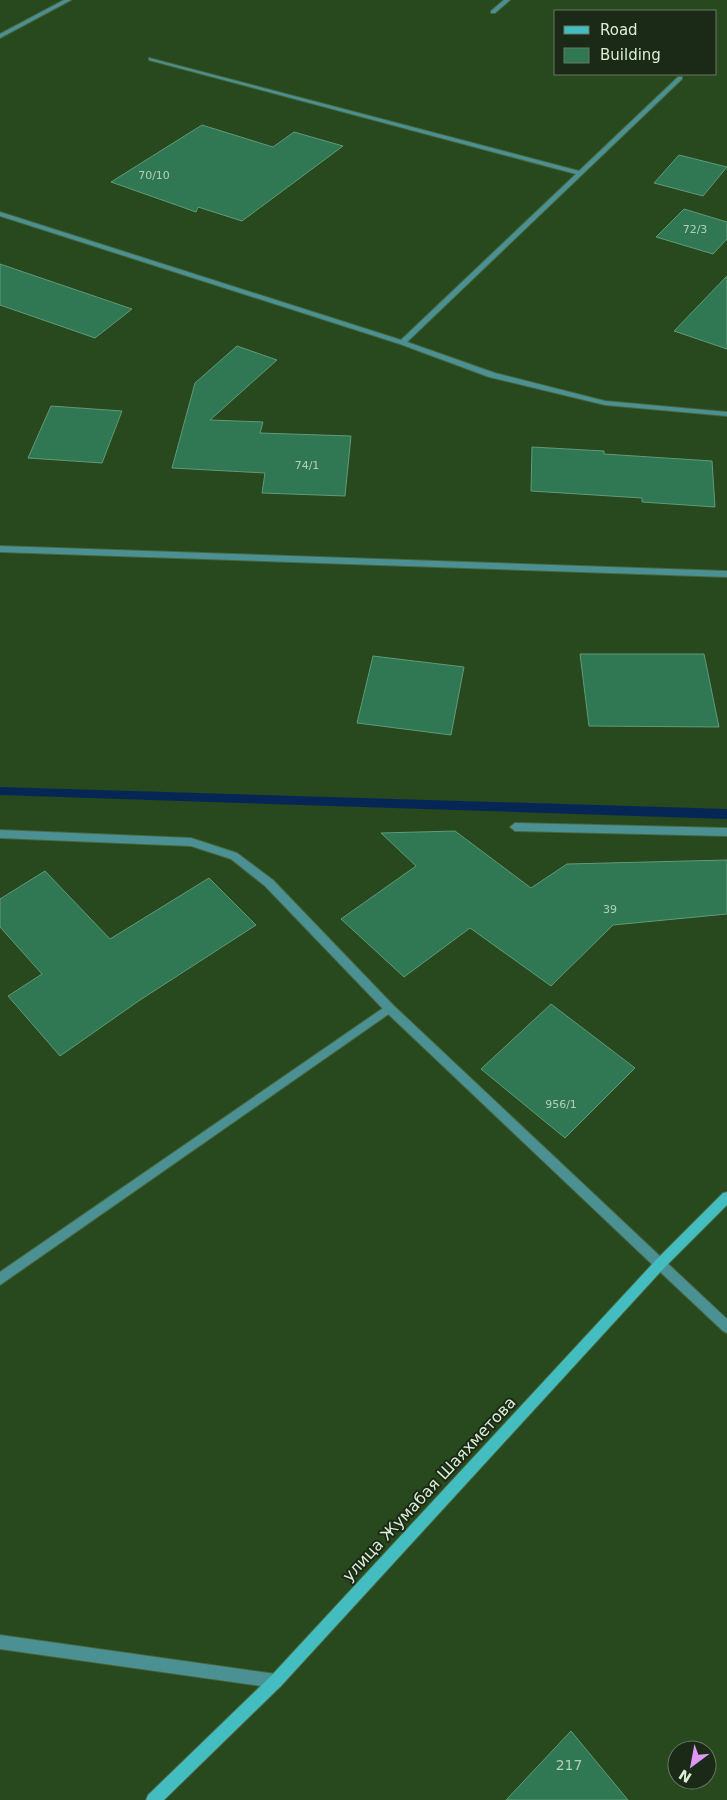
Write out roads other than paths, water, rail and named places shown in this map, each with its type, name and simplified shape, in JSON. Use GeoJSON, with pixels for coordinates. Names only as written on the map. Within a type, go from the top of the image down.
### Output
{"type":"FeatureCollection","features":[{"type":"Feature","properties":{"kind":"street"},"geometry":{"type":"LineString","coordinates":[[0,36],[68,0]]}},
{"type":"Feature","properties":{"kind":"street"},"geometry":{"type":"LineString","coordinates":[[493,12],[507,0]]}},
{"type":"Feature","properties":{"kind":"street"},"geometry":{"type":"LineString","coordinates":[[151,59],[579,173]]}},
{"type":"Feature","properties":{"kind":"street"},"geometry":{"type":"LineString","coordinates":[[402,343],[680,78]]}},
{"type":"Feature","properties":{"kind":"street"},"geometry":{"type":"LineString","coordinates":[[0,214],[402,343],[492,375],[605,403],[727,414]]}},
{"type":"Feature","properties":{"kind":"street"},"geometry":{"type":"LineString","coordinates":[[0,549],[727,574]]}},
{"type":"Feature","properties":{"kind":"street"},"geometry":{"type":"LineString","coordinates":[[515,828],[727,832]]}},
{"type":"Feature","properties":{"kind":"street"},"geometry":{"type":"LineString","coordinates":[[0,834],[191,842],[234,856],[269,883],[389,1008],[727,1327]]}},
{"type":"Feature","properties":{"kind":"street"},"geometry":{"type":"LineString","coordinates":[[0,1279],[389,1008]]}},
{"type":"Feature","properties":{"kind":"street","name":"улица Жумабая Шаяхметова"},"geometry":{"type":"LineString","coordinates":[[153,1800],[276,1681],[660,1264],[727,1197]]}},
{"type":"Feature","properties":{"kind":"street"},"geometry":{"type":"LineString","coordinates":[[0,1642],[276,1681]]}},
{"type":"Feature","properties":{"kind":"waterway"},"geometry":{"type":"LineString","coordinates":[[0,791],[727,814]]}}]}
